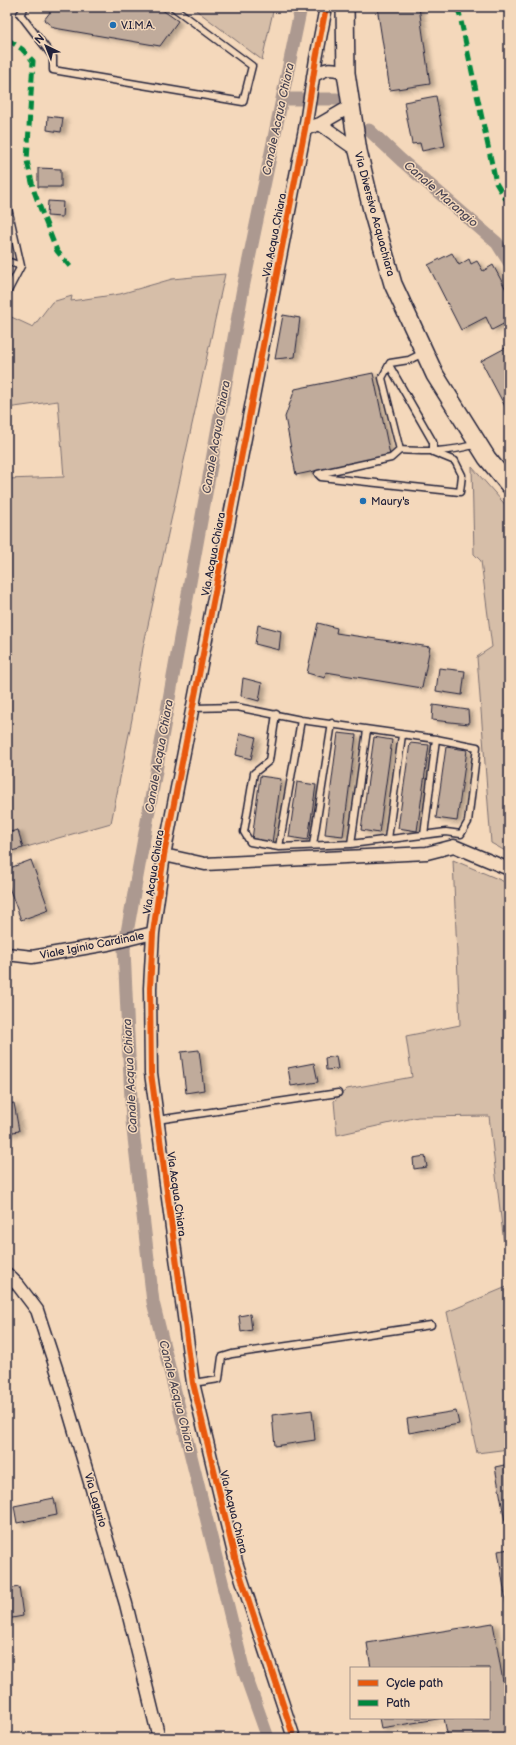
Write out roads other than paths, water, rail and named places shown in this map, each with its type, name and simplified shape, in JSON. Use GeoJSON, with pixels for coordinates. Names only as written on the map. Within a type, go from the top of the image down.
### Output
{"type":"FeatureCollection","features":[{"type":"Feature","properties":{"kind":"main road","name":"Via Diversivo Acquachiara"},"geometry":{"type":"LineString","coordinates":[[345,7],[346,73],[358,151],[373,214],[393,284],[435,375],[478,444],[509,485]]}},
{"type":"Feature","properties":{"kind":"street","name":"Via Acqua Chiara"},"geometry":{"type":"LineString","coordinates":[[294,1738],[236,1562],[193,1383],[151,1073],[150,988],[153,933],[164,855],[305,129],[326,7]]}},
{"type":"Feature","properties":{"kind":"street"},"geometry":{"type":"LineString","coordinates":[[313,76],[324,69],[336,69],[346,73]]}},
{"type":"Feature","properties":{"kind":"street"},"geometry":{"type":"LineString","coordinates":[[305,129],[320,124],[353,117]]}},
{"type":"Feature","properties":{"kind":"street"},"geometry":{"type":"LineString","coordinates":[[320,124],[358,151]]}},
{"type":"Feature","properties":{"kind":"street"},"geometry":{"type":"LineString","coordinates":[[164,855],[205,864],[427,853],[454,846],[509,869]]}},
{"type":"Feature","properties":{"kind":"street","name":"Viale Iginio Cardinale"},"geometry":{"type":"LineString","coordinates":[[7,954],[32,956],[108,944],[153,933]]}},
{"type":"Feature","properties":{"kind":"street","name":"Via Lagurio"},"geometry":{"type":"LineString","coordinates":[[7,1274],[13,1287],[37,1310],[58,1374],[126,1604],[159,1738]]}},
{"type":"Feature","properties":{"kind":"lane"},"geometry":{"type":"LineString","coordinates":[[25,7],[20,14],[53,57],[52,70],[243,102],[252,66],[173,7]]}},
{"type":"Feature","properties":{"kind":"lane"},"geometry":{"type":"LineString","coordinates":[[7,204],[21,266],[7,292]]}},
{"type":"Feature","properties":{"kind":"lane"},"geometry":{"type":"LineString","coordinates":[[7,261],[21,266]]}},
{"type":"Feature","properties":{"kind":"lane"},"geometry":{"type":"LineString","coordinates":[[400,450],[382,378],[390,363],[409,360],[425,352]]}},
{"type":"Feature","properties":{"kind":"lane"},"geometry":{"type":"LineString","coordinates":[[389,365],[433,442],[433,452]]}},
{"type":"Feature","properties":{"kind":"lane"},"geometry":{"type":"LineString","coordinates":[[433,452],[455,461],[462,475],[460,492],[321,477],[318,474],[392,458],[400,450],[433,452],[458,450],[478,444]]}},
{"type":"Feature","properties":{"kind":"lane"},"geometry":{"type":"LineString","coordinates":[[193,708],[236,707],[276,714],[301,720],[402,735],[436,738],[477,747],[468,822],[461,834],[446,832],[350,844],[313,844],[279,847],[250,842],[244,832],[254,773],[269,761],[276,714]]}},
{"type":"Feature","properties":{"kind":"lane"},"geometry":{"type":"LineString","coordinates":[[279,847],[301,720]]}},
{"type":"Feature","properties":{"kind":"lane"},"geometry":{"type":"LineString","coordinates":[[313,844],[332,724]]}},
{"type":"Feature","properties":{"kind":"lane"},"geometry":{"type":"LineString","coordinates":[[350,844],[367,730]]}},
{"type":"Feature","properties":{"kind":"lane"},"geometry":{"type":"LineString","coordinates":[[388,839],[402,735]]}},
{"type":"Feature","properties":{"kind":"lane"},"geometry":{"type":"LineString","coordinates":[[424,835],[436,738]]}},
{"type":"Feature","properties":{"kind":"lane"},"geometry":{"type":"LineString","coordinates":[[157,1120],[338,1093]]}},
{"type":"Feature","properties":{"kind":"lane"},"geometry":{"type":"LineString","coordinates":[[193,1383],[219,1379],[222,1358],[232,1354],[431,1325]]}},
{"type":"Feature","properties":{"kind":"waterway","name":"Canale Acqua Chiara"},"geometry":{"type":"LineString","coordinates":[[268,1738],[244,1671],[153,1302],[132,1121],[124,949],[243,288],[301,7]]}},
{"type":"Feature","properties":{"kind":"waterway","name":"Canale Marangio"},"geometry":{"type":"LineString","coordinates":[[282,99],[337,99]]}},
{"type":"Feature","properties":{"kind":"waterway","name":"Canale Marangio"},"geometry":{"type":"LineString","coordinates":[[369,130],[401,160],[497,243],[509,262]]}},
{"type":"Feature","properties":{"kind":"place","name":"V.I.M.A."},"geometry":{"type":"Point","coordinates":[113,25]}},
{"type":"Feature","properties":{"kind":"place","name":"Maury's"},"geometry":{"type":"Point","coordinates":[363,501]}}]}
